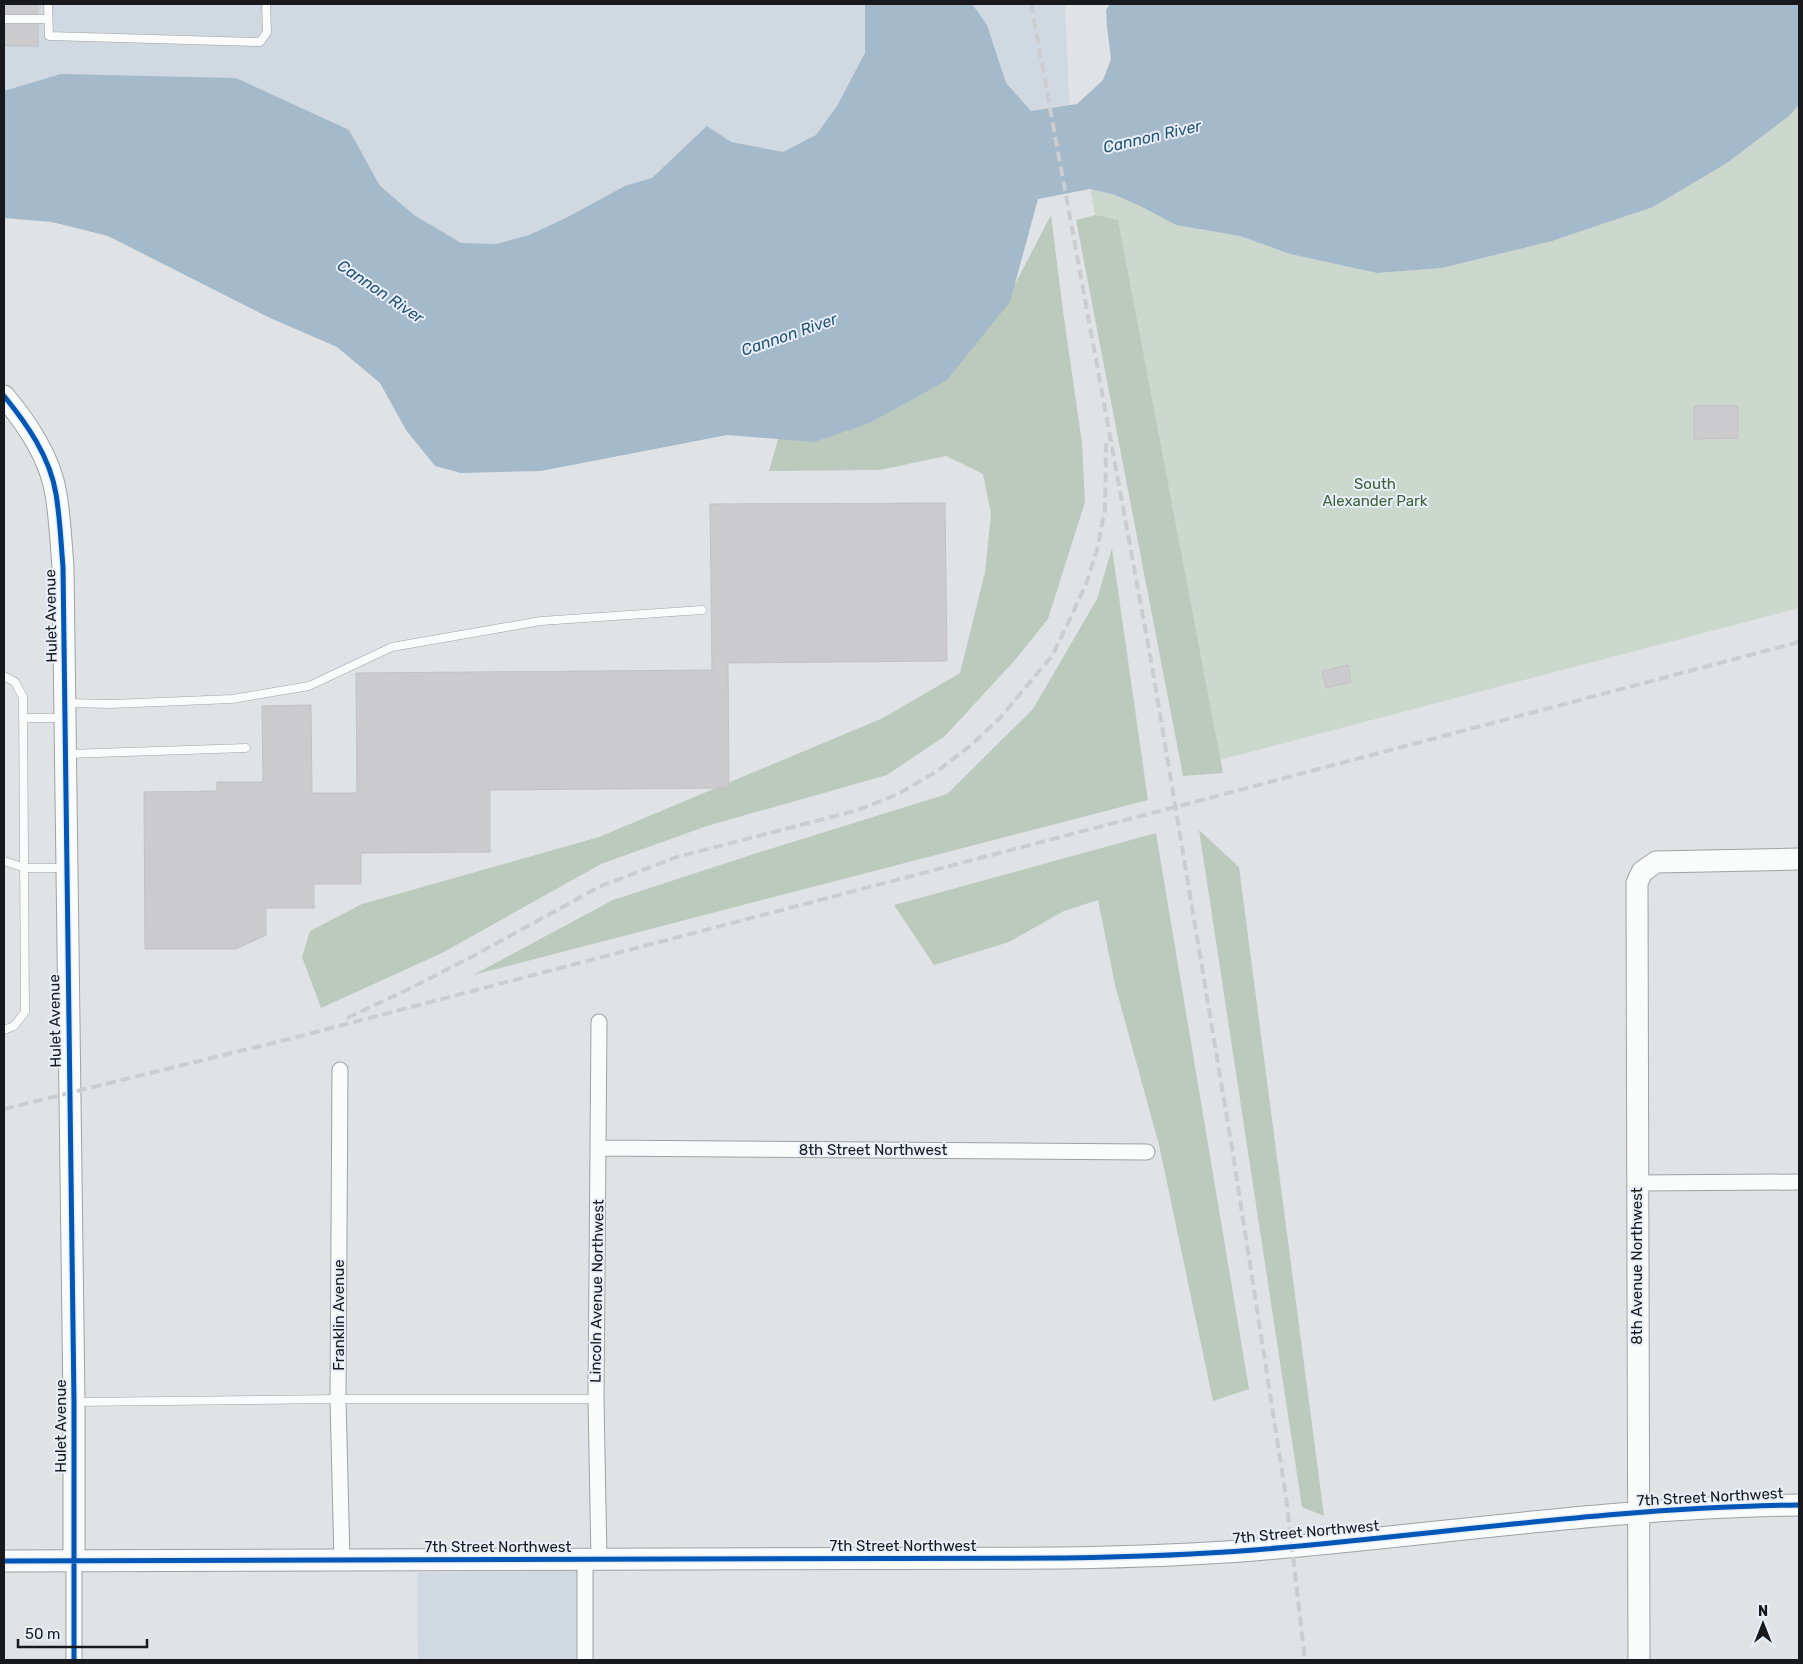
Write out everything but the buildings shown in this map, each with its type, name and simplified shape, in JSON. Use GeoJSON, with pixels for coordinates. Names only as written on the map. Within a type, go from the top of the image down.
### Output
{"type":"FeatureCollection","features":[{"type":"Feature","properties":{"kind":"street","name":"Hulet Avenue"},"geometry":{"type":"LineString","coordinates":[[4,396],[22,418],[46,460],[56,493],[63,567],[74,1402],[74,1660]]}},
{"type":"Feature","properties":{"kind":"street","name":"8th Avenue Northwest"},"geometry":{"type":"LineString","coordinates":[[1639,1660],[1637,883],[1642,872],[1656,862],[1799,859]]}},
{"type":"Feature","properties":{"kind":"street","name":"Lincoln Avenue Northwest"},"geometry":{"type":"LineString","coordinates":[[585,1660],[592,1560],[596,1398],[599,1022]]}},
{"type":"Feature","properties":{"kind":"street","name":"Franklin Avenue"},"geometry":{"type":"LineString","coordinates":[[340,1070],[338,1399],[342,1560]]}},
{"type":"Feature","properties":{"kind":"street","name":"8th Street Northwest"},"geometry":{"type":"LineString","coordinates":[[599,1148],[1147,1152]]}},
{"type":"Feature","properties":{"kind":"street"},"geometry":{"type":"LineString","coordinates":[[1637,1183],[1799,1182]]}},
{"type":"Feature","properties":{"kind":"street","name":"7th Street Northwest"},"geometry":{"type":"LineString","coordinates":[[4,1562],[1160,1556],[1254,1550],[1638,1512],[1799,1505]]}},
{"type":"Feature","properties":{"kind":"lane"},"geometry":{"type":"LineString","coordinates":[[48,4],[49,36],[260,42],[266,32],[266,4]]}},
{"type":"Feature","properties":{"kind":"lane"},"geometry":{"type":"LineString","coordinates":[[4,19],[48,19]]}},
{"type":"Feature","properties":{"kind":"lane"},"geometry":{"type":"LineString","coordinates":[[24,718],[111,704],[232,699],[309,686],[392,647],[541,622],[702,610]]}},
{"type":"Feature","properties":{"kind":"lane"},"geometry":{"type":"LineString","coordinates":[[4,676],[15,682],[24,697],[25,1012],[14,1026],[4,1030]]}},
{"type":"Feature","properties":{"kind":"lane"},"geometry":{"type":"LineString","coordinates":[[65,754],[246,748]]}},
{"type":"Feature","properties":{"kind":"lane"},"geometry":{"type":"LineString","coordinates":[[4,861],[24,868],[66,868]]}},
{"type":"Feature","properties":{"kind":"lane"},"geometry":{"type":"LineString","coordinates":[[74,1402],[596,1398]]}},
{"type":"Feature","properties":{"kind":"shaded area"},"geometry":{"type":"Polygon","coordinates":[[[4,4],[1065,4],[1071,138],[593,317],[4,124],[4,4]]]}},
{"type":"Feature","properties":{"kind":"shaded area"},"geometry":{"type":"Polygon","coordinates":[[[577,1571],[578,1660],[418,1660],[417,1573],[577,1571]]]}},
{"type":"Feature","properties":{"kind":"green space","name":"South Alexander Park"},"geometry":{"type":"Polygon","coordinates":[[[1799,105],[1799,608],[1204,764],[1090,189],[1115,195],[1176,225],[1240,236],[1290,254],[1377,273],[1442,268],[1552,241],[1653,207],[1727,163],[1789,116],[1799,105]]]}},
{"type":"Feature","properties":{"kind":"green space"},"geometry":{"type":"Polygon","coordinates":[[[1051,215],[1082,443],[1085,502],[1048,619],[1015,660],[945,736],[887,775],[707,826],[601,864],[442,953],[321,1008],[302,957],[310,931],[362,904],[599,837],[883,718],[960,673],[985,572],[991,514],[983,474],[946,456],[880,470],[769,471],[778,439],[870,423],[946,381],[1015,284],[1051,215]]]}},
{"type":"Feature","properties":{"kind":"green space"},"geometry":{"type":"Polygon","coordinates":[[[1095,215],[1118,220],[1223,773],[1183,776],[1076,220],[1095,215]]]}},
{"type":"Feature","properties":{"kind":"green space"},"geometry":{"type":"Polygon","coordinates":[[[1112,548],[1148,800],[473,975],[613,900],[947,794],[1033,709],[1097,599],[1112,548]]]}},
{"type":"Feature","properties":{"kind":"green space"},"geometry":{"type":"Polygon","coordinates":[[[1199,830],[1239,867],[1324,1516],[1302,1507],[1199,830]]]}},
{"type":"Feature","properties":{"kind":"green space"},"geometry":{"type":"Polygon","coordinates":[[[1156,833],[1249,1389],[1213,1401],[1159,1145],[1115,985],[1098,900],[1064,911],[1009,942],[934,965],[894,905],[1156,833]]]}},
{"type":"Feature","properties":{"kind":"water","name":"Cannon River"},"geometry":{"type":"Polygon","coordinates":[[[865,4],[972,4],[987,25],[1006,83],[1031,111],[1077,104],[1103,80],[1111,59],[1106,10],[1110,4],[1799,4],[1799,105],[1789,116],[1727,163],[1653,207],[1552,241],[1442,268],[1377,273],[1290,254],[1240,236],[1176,225],[1115,195],[1090,189],[1038,199],[1010,302],[946,381],[870,423],[814,442],[727,435],[541,471],[461,473],[435,466],[406,430],[380,383],[337,347],[268,317],[108,236],[52,222],[4,218],[4,91],[61,74],[236,78],[349,130],[380,186],[414,215],[461,243],[496,244],[529,235],[566,218],[625,186],[652,178],[707,126],[731,142],[783,152],[816,135],[837,106],[865,53],[865,4]]]}},
{"type":"Feature","properties":{"kind":"railway"},"geometry":{"type":"LineString","coordinates":[[1031,4],[1152,666],[1232,1148],[1286,1497],[1305,1660]]}},
{"type":"Feature","properties":{"kind":"railway"},"geometry":{"type":"LineString","coordinates":[[347,1018],[475,955],[601,886],[677,857],[858,810],[898,794],[936,772],[970,746],[1000,718],[1052,656],[1086,584],[1097,550],[1105,509],[1106,443]]}},
{"type":"Feature","properties":{"kind":"railway"},"geometry":{"type":"LineString","coordinates":[[4,1109],[293,1038],[1799,642]]}},
{"type":"Feature","properties":{"kind":"cycle path"},"geometry":{"type":"LineString","coordinates":[[4,396],[29,430],[49,467],[57,503],[63,567],[74,1402],[74,1660]]}},
{"type":"Feature","properties":{"kind":"cycle path"},"geometry":{"type":"LineString","coordinates":[[4,1561],[1065,1558],[1136,1556],[1254,1550],[1594,1516],[1731,1507],[1799,1505]]}}]}
